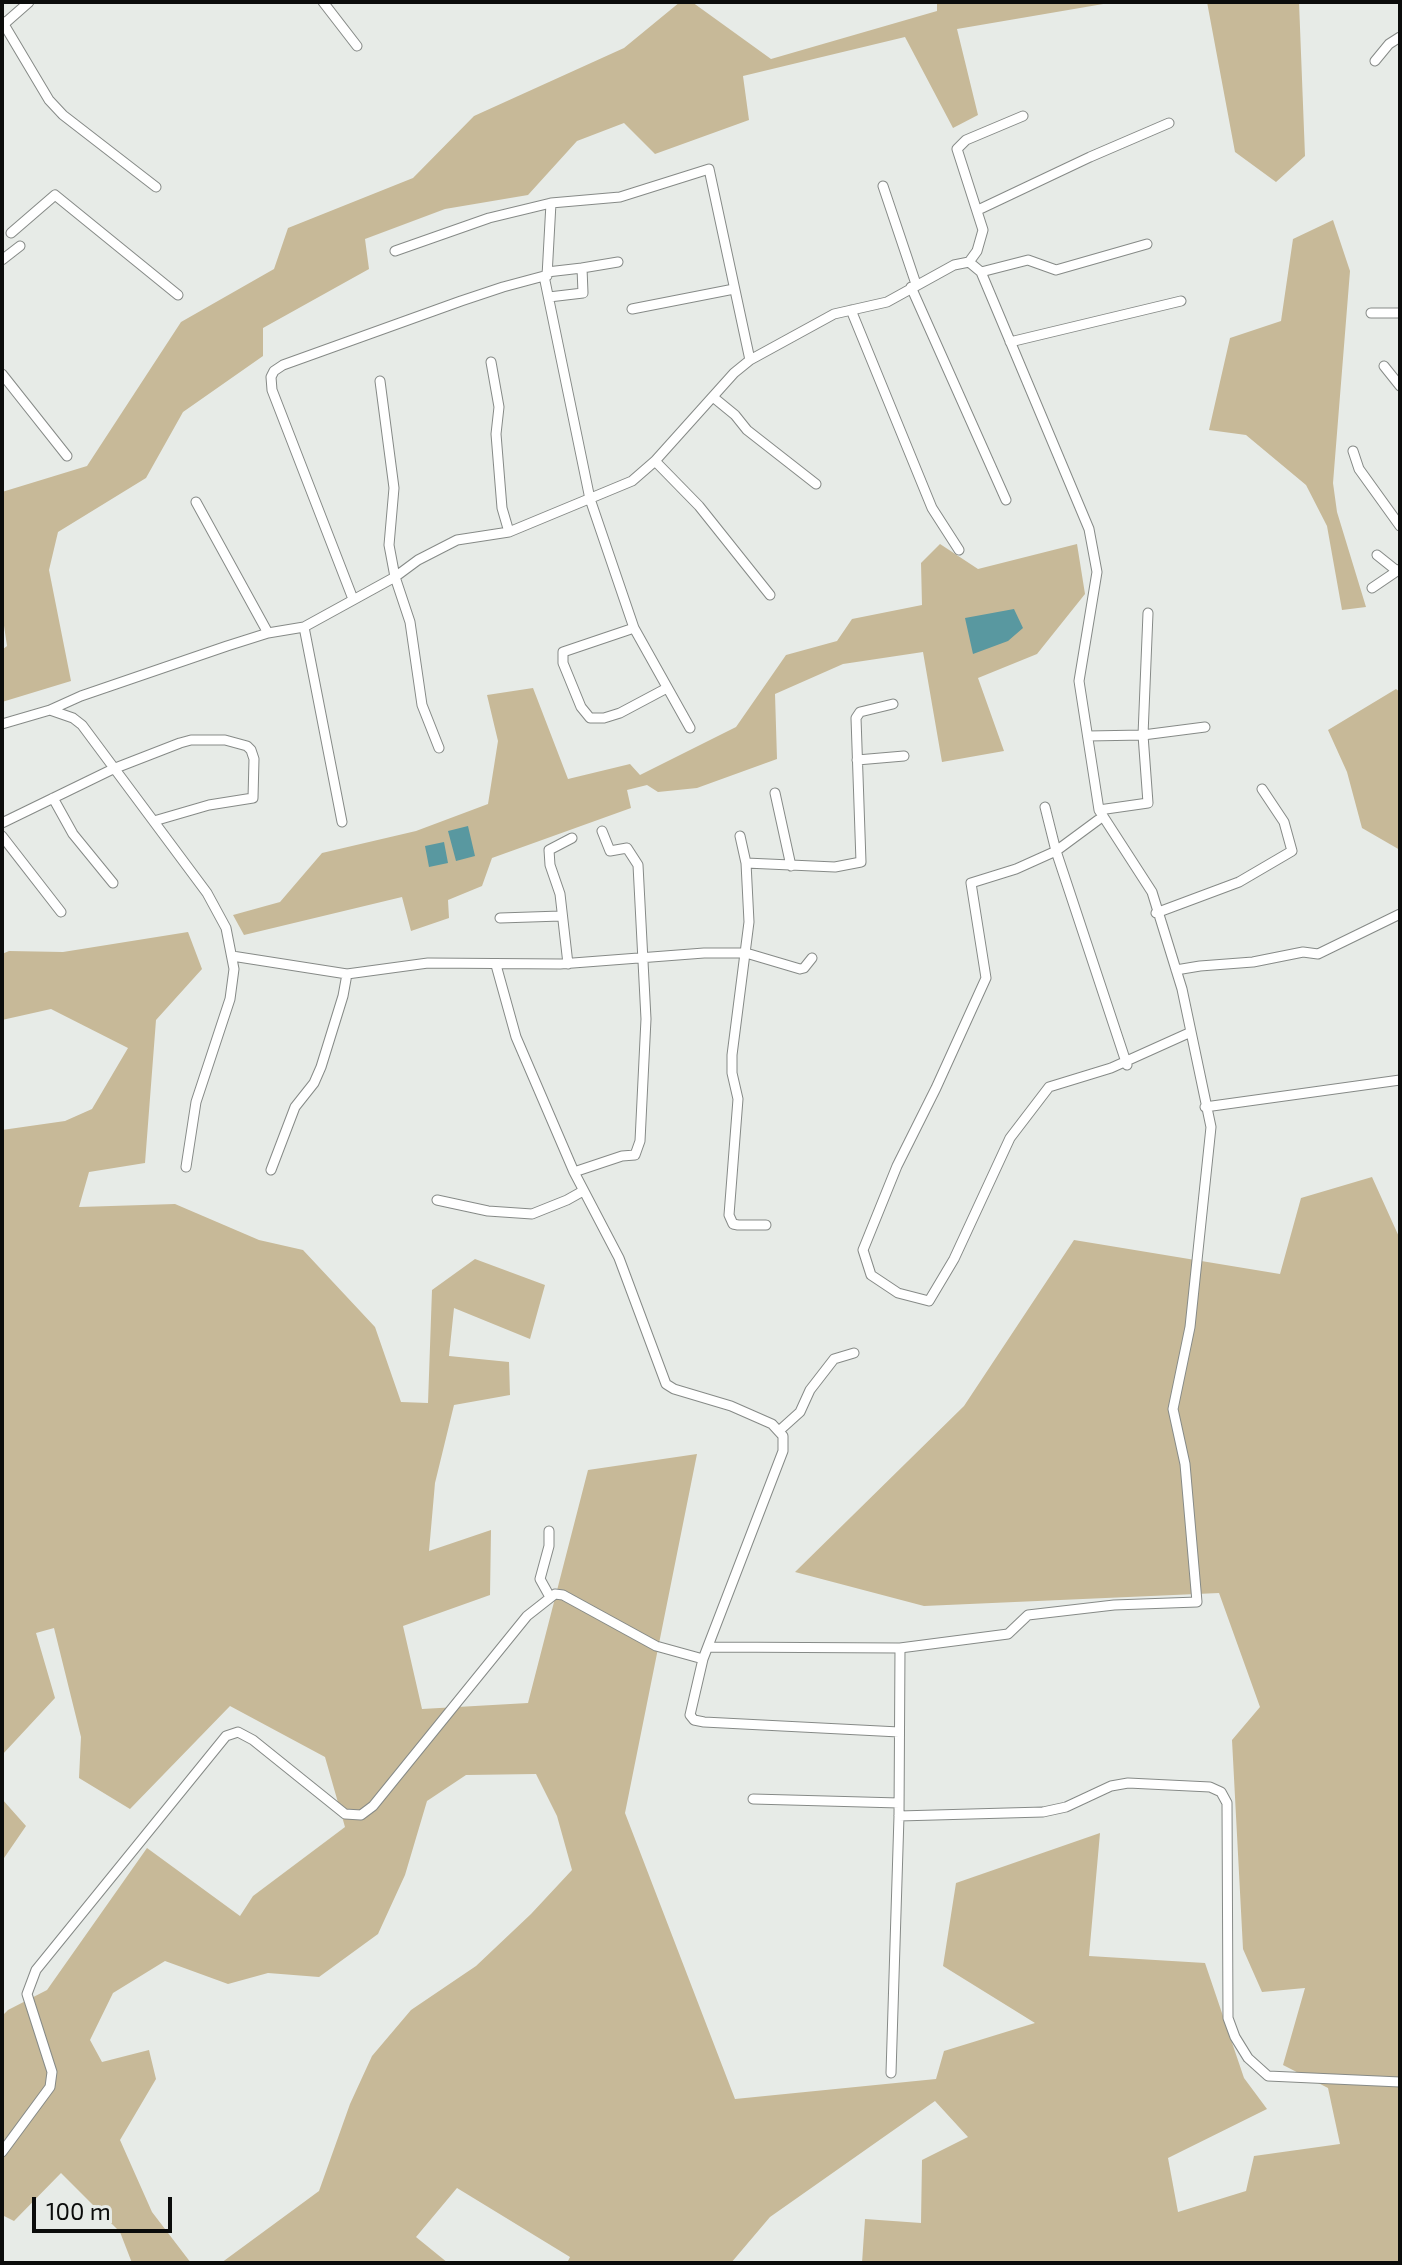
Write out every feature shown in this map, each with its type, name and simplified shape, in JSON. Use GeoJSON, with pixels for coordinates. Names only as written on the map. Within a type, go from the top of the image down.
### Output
{"type":"FeatureCollection","features":[{"type":"Feature","properties":{"kind":"street"},"geometry":{"type":"LineString","coordinates":[[29,2],[3,23],[49,100],[63,115],[156,187]]}},
{"type":"Feature","properties":{"kind":"street"},"geometry":{"type":"LineString","coordinates":[[323,2],[357,46]]}},
{"type":"Feature","properties":{"kind":"street"},"geometry":{"type":"LineString","coordinates":[[1375,61],[1389,44],[1400,37]]}},
{"type":"Feature","properties":{"kind":"street"},"geometry":{"type":"LineString","coordinates":[[2,724],[50,710],[176,662],[268,633],[304,627],[457,540],[509,532],[632,481],[655,461],[734,373],[750,360],[786,343],[823,319],[887,302],[954,265],[969,262],[977,251],[983,230],[957,149],[966,140],[1023,116]]}},
{"type":"Feature","properties":{"kind":"street"},"geometry":{"type":"LineString","coordinates":[[978,210],[1169,123]]}},
{"type":"Feature","properties":{"kind":"street"},"geometry":{"type":"LineString","coordinates":[[395,251],[489,218],[551,203],[620,197],[709,169],[750,360]]}},
{"type":"Feature","properties":{"kind":"street"},"geometry":{"type":"LineString","coordinates":[[883,186],[914,286],[1006,500]]}},
{"type":"Feature","properties":{"kind":"street"},"geometry":{"type":"LineString","coordinates":[[11,233],[55,195],[178,295]]}},
{"type":"Feature","properties":{"kind":"street"},"geometry":{"type":"LineString","coordinates":[[551,203],[547,276],[549,297],[590,499],[634,628],[690,728]]}},
{"type":"Feature","properties":{"kind":"street"},"geometry":{"type":"LineString","coordinates":[[981,272],[1028,260],[1056,270],[1147,244]]}},
{"type":"Feature","properties":{"kind":"street"},"geometry":{"type":"LineString","coordinates":[[2,260],[20,246]]}},
{"type":"Feature","properties":{"kind":"street"},"geometry":{"type":"LineString","coordinates":[[353,599],[272,390],[274,371],[283,365],[503,287],[541,275],[618,262]]}},
{"type":"Feature","properties":{"kind":"street"},"geometry":{"type":"LineString","coordinates":[[708,1647],[900,1648],[1008,1634],[1028,1615],[1114,1605],[1197,1602],[1185,1464],[1173,1409],[1190,1327],[1211,1127],[1176,970],[1152,892],[1099,815],[1079,681],[1097,572],[1089,529],[981,272],[969,262]]}},
{"type":"Feature","properties":{"kind":"street"},"geometry":{"type":"LineString","coordinates":[[549,297],[583,293],[582,268]]}},
{"type":"Feature","properties":{"kind":"street"},"geometry":{"type":"LineString","coordinates":[[632,309],[734,289]]}},
{"type":"Feature","properties":{"kind":"street"},"geometry":{"type":"LineString","coordinates":[[1010,342],[1181,301]]}},
{"type":"Feature","properties":{"kind":"street"},"geometry":{"type":"LineString","coordinates":[[851,310],[932,508],[959,550]]}},
{"type":"Feature","properties":{"kind":"street"},"geometry":{"type":"LineString","coordinates":[[1371,313],[1400,313]]}},
{"type":"Feature","properties":{"kind":"street"},"geometry":{"type":"LineString","coordinates":[[491,362],[499,407],[496,434],[502,508],[509,532]]}},
{"type":"Feature","properties":{"kind":"street"},"geometry":{"type":"LineString","coordinates":[[1384,366],[1400,386]]}},
{"type":"Feature","properties":{"kind":"street"},"geometry":{"type":"LineString","coordinates":[[2,374],[67,456]]}},
{"type":"Feature","properties":{"kind":"street"},"geometry":{"type":"LineString","coordinates":[[380,381],[394,488],[389,545],[395,577],[410,622],[422,705],[439,748]]}},
{"type":"Feature","properties":{"kind":"street"},"geometry":{"type":"LineString","coordinates":[[713,397],[735,415],[747,430],[816,484]]}},
{"type":"Feature","properties":{"kind":"street"},"geometry":{"type":"LineString","coordinates":[[1353,451],[1359,469],[1400,526]]}},
{"type":"Feature","properties":{"kind":"street"},"geometry":{"type":"LineString","coordinates":[[655,461],[699,506],[770,595]]}},
{"type":"Feature","properties":{"kind":"street"},"geometry":{"type":"LineString","coordinates":[[196,502],[268,633]]}},
{"type":"Feature","properties":{"kind":"street"},"geometry":{"type":"LineString","coordinates":[[1372,588],[1398,570],[1377,555]]}},
{"type":"Feature","properties":{"kind":"street"},"geometry":{"type":"LineString","coordinates":[[1148,613],[1143,735],[1148,803],[1099,815],[1056,851],[1016,869],[971,883],[986,978],[897,1166],[863,1250],[871,1275],[898,1293],[929,1301],[954,1259],[1010,1138],[1049,1087],[1126,1063],[1191,1032]]}},
{"type":"Feature","properties":{"kind":"street"},"geometry":{"type":"LineString","coordinates":[[304,627],[342,822]]}},
{"type":"Feature","properties":{"kind":"street"},"geometry":{"type":"LineString","coordinates":[[634,628],[563,652],[563,663],[581,707],[590,718],[604,718],[667,688]]}},
{"type":"Feature","properties":{"kind":"street"},"geometry":{"type":"LineString","coordinates":[[746,863],[757,861],[835,867],[861,862],[857,714],[893,704]]}},
{"type":"Feature","properties":{"kind":"street"},"geometry":{"type":"LineString","coordinates":[[50,710],[73,718],[82,725],[218,910],[226,928],[232,956],[230,999],[196,1102],[186,1167]]}},
{"type":"Feature","properties":{"kind":"street"},"geometry":{"type":"LineString","coordinates":[[1088,736],[1143,735],[1205,727]]}},
{"type":"Feature","properties":{"kind":"street"},"geometry":{"type":"LineString","coordinates":[[2,823],[113,769],[191,740],[237,742],[251,750],[254,759],[253,798],[209,805],[154,821]]}},
{"type":"Feature","properties":{"kind":"street"},"geometry":{"type":"LineString","coordinates":[[857,760],[904,756]]}},
{"type":"Feature","properties":{"kind":"street"},"geometry":{"type":"LineString","coordinates":[[1157,913],[1239,882],[1292,851],[1284,822],[1262,789]]}},
{"type":"Feature","properties":{"kind":"street"},"geometry":{"type":"LineString","coordinates":[[775,793],[791,866]]}},
{"type":"Feature","properties":{"kind":"street"},"geometry":{"type":"LineString","coordinates":[[53,798],[80,843],[113,883]]}},
{"type":"Feature","properties":{"kind":"street"},"geometry":{"type":"LineString","coordinates":[[1045,807],[1056,851],[1126,1063]]}},
{"type":"Feature","properties":{"kind":"street"},"geometry":{"type":"LineString","coordinates":[[574,1172],[638,1153],[646,1019],[638,865],[627,848],[610,851],[602,831]]}},
{"type":"Feature","properties":{"kind":"street"},"geometry":{"type":"LineString","coordinates":[[2,836],[61,912]]}},
{"type":"Feature","properties":{"kind":"street"},"geometry":{"type":"LineString","coordinates":[[740,836],[746,863],[749,922],[732,1055],[732,1073],[738,1099],[729,1215],[733,1224],[766,1225]]}},
{"type":"Feature","properties":{"kind":"street"},"geometry":{"type":"LineString","coordinates":[[568,964],[559,887],[550,865],[549,850],[572,838]]}},
{"type":"Feature","properties":{"kind":"street"},"geometry":{"type":"LineString","coordinates":[[1176,970],[1253,962],[1303,952],[1318,954],[1400,914]]}},
{"type":"Feature","properties":{"kind":"street"},"geometry":{"type":"LineString","coordinates":[[500,918],[561,916]]}},
{"type":"Feature","properties":{"kind":"street"},"geometry":{"type":"LineString","coordinates":[[232,956],[347,974],[428,963],[568,964],[645,956],[746,953],[795,969],[804,968],[812,958]]}},
{"type":"Feature","properties":{"kind":"street"},"geometry":{"type":"LineString","coordinates":[[496,965],[516,1037],[574,1172],[619,1258],[669,1387],[731,1406],[772,1424],[783,1436],[783,1451],[703,1659],[690,1715],[694,1720],[899,1732]]}},
{"type":"Feature","properties":{"kind":"street"},"geometry":{"type":"LineString","coordinates":[[271,1170],[295,1107],[314,1083],[321,1067],[347,974]]}},
{"type":"Feature","properties":{"kind":"street"},"geometry":{"type":"LineString","coordinates":[[1206,1107],[1400,1080]]}},
{"type":"Feature","properties":{"kind":"street"},"geometry":{"type":"LineString","coordinates":[[437,1200],[488,1211],[532,1214],[583,1191]]}},
{"type":"Feature","properties":{"kind":"street"},"geometry":{"type":"LineString","coordinates":[[780,1430],[800,1412],[810,1390],[834,1359],[854,1353]]}},
{"type":"Feature","properties":{"kind":"street"},"geometry":{"type":"LineString","coordinates":[[549,1531],[549,1546],[540,1579],[550,1597]]}},
{"type":"Feature","properties":{"kind":"street"},"geometry":{"type":"LineString","coordinates":[[2,2152],[50,2087],[52,2072],[27,1994],[36,1970],[226,1736],[238,1732],[253,1740],[345,1814],[361,1815],[373,1806],[527,1616],[550,1597],[563,1595],[656,1646],[703,1659]]}},
{"type":"Feature","properties":{"kind":"street"},"geometry":{"type":"LineString","coordinates":[[891,2073],[899,1816],[900,1648]]}},
{"type":"Feature","properties":{"kind":"street"},"geometry":{"type":"LineString","coordinates":[[899,1816],[1043,1812],[1066,1807],[1111,1786],[1128,1783],[1210,1787],[1221,1792],[1227,1803],[1228,2018],[1235,2037],[1248,2058],[1268,2076],[1400,2082]]}},
{"type":"Feature","properties":{"kind":"street"},"geometry":{"type":"LineString","coordinates":[[753,1799],[899,1803]]}},
{"type":"Feature","properties":{"kind":"shaded area"},"geometry":{"type":"Polygon","coordinates":[[[680,2],[692,2],[771,59],[937,11],[937,2],[1115,2],[957,29],[978,115],[953,128],[905,37],[743,76],[749,120],[655,154],[624,123],[577,141],[528,195],[445,209],[365,239],[369,269],[263,328],[263,356],[183,412],[146,478],[58,532],[49,570],[71,681],[2,702],[2,650],[7,646],[2,612],[2,492],[87,466],[181,322],[274,269],[288,228],[413,178],[474,116],[624,48],[680,2]]]}},
{"type":"Feature","properties":{"kind":"shaded area"},"geometry":{"type":"Polygon","coordinates":[[[1207,2],[1299,2],[1305,156],[1276,182],[1235,152],[1207,2]]]}},
{"type":"Feature","properties":{"kind":"shaded area"},"geometry":{"type":"Polygon","coordinates":[[[1333,220],[1350,271],[1333,483],[1337,512],[1366,607],[1342,610],[1327,526],[1306,485],[1246,435],[1209,430],[1230,338],[1281,321],[1293,239],[1333,220]]]}},
{"type":"Feature","properties":{"kind":"shaded area"},"geometry":{"type":"Polygon","coordinates":[[[940,544],[978,569],[1077,544],[1085,594],[1037,654],[978,678],[1004,751],[942,762],[923,652],[843,664],[775,694],[777,759],[697,788],[658,792],[647,785],[627,790],[631,808],[492,858],[482,886],[448,900],[449,918],[411,931],[402,897],[244,935],[233,915],[280,902],[322,853],[416,831],[488,804],[498,741],[487,695],[533,688],[568,779],[630,764],[640,775],[736,727],[786,655],[837,641],[852,619],[922,605],[921,563],[940,544]]]}},
{"type":"Feature","properties":{"kind":"shaded area"},"geometry":{"type":"Polygon","coordinates":[[[1396,689],[1400,692],[1400,850],[1362,828],[1347,772],[1328,730],[1396,689]]]}},
{"type":"Feature","properties":{"kind":"shaded area"},"geometry":{"type":"Polygon","coordinates":[[[188,932],[202,969],[156,1020],[145,1163],[89,1172],[79,1207],[175,1204],[259,1240],[303,1250],[375,1327],[401,1402],[428,1403],[432,1290],[475,1259],[545,1285],[530,1339],[454,1308],[449,1356],[509,1362],[510,1395],[454,1405],[435,1483],[429,1551],[491,1530],[490,1595],[403,1626],[422,1709],[528,1703],[588,1470],[697,1454],[625,1813],[735,2099],[936,2079],[944,2051],[1035,2023],[943,1966],[956,1883],[1100,1833],[1089,1956],[1205,1963],[1244,2078],[1267,2109],[1168,2158],[1178,2212],[1246,2191],[1254,2156],[1340,2144],[1328,2088],[1283,2065],[1305,1988],[1262,1992],[1243,1949],[1232,1740],[1260,1707],[1219,1593],[924,1606],[795,1572],[964,1406],[1074,1240],[1280,1274],[1301,1198],[1372,1177],[1400,1239],[1400,2263],[862,2263],[865,2219],[921,2223],[922,2160],[968,2137],[935,2101],[770,2217],[731,2263],[567,2263],[570,2257],[457,2188],[416,2237],[448,2263],[221,2263],[319,2191],[350,2104],[372,2056],[411,2010],[476,1966],[572,1870],[557,1816],[536,1774],[466,1775],[427,1801],[405,1875],[378,1934],[319,1977],[268,1973],[228,1984],[165,1961],[113,1993],[90,2040],[102,2062],[149,2050],[156,2079],[120,2140],[152,2212],[191,2263],[132,2263],[120,2232],[61,2173],[14,2221],[2,2215],[2,2016],[47,1990],[147,1848],[240,1916],[253,1896],[345,1827],[325,1757],[230,1706],[130,1809],[79,1778],[81,1737],[54,1628],[36,1633],[55,1698],[2,1755],[2,1130],[65,1121],[92,1109],[128,1048],[51,1009],[2,1020],[2,954],[9,951],[63,952],[188,932]]]}},
{"type":"Feature","properties":{"kind":"shaded area"},"geometry":{"type":"Polygon","coordinates":[[[2,1799],[26,1826],[2,1861],[2,1799]]]}},
{"type":"Feature","properties":{"kind":"water"},"geometry":{"type":"Polygon","coordinates":[[[1014,609],[1023,628],[1008,641],[973,654],[965,618],[1014,609]]]}},
{"type":"Feature","properties":{"kind":"water"},"geometry":{"type":"Polygon","coordinates":[[[468,826],[475,856],[456,861],[448,831],[468,826]]]}},
{"type":"Feature","properties":{"kind":"water"},"geometry":{"type":"Polygon","coordinates":[[[444,842],[448,863],[429,867],[425,846],[444,842]]]}}]}
